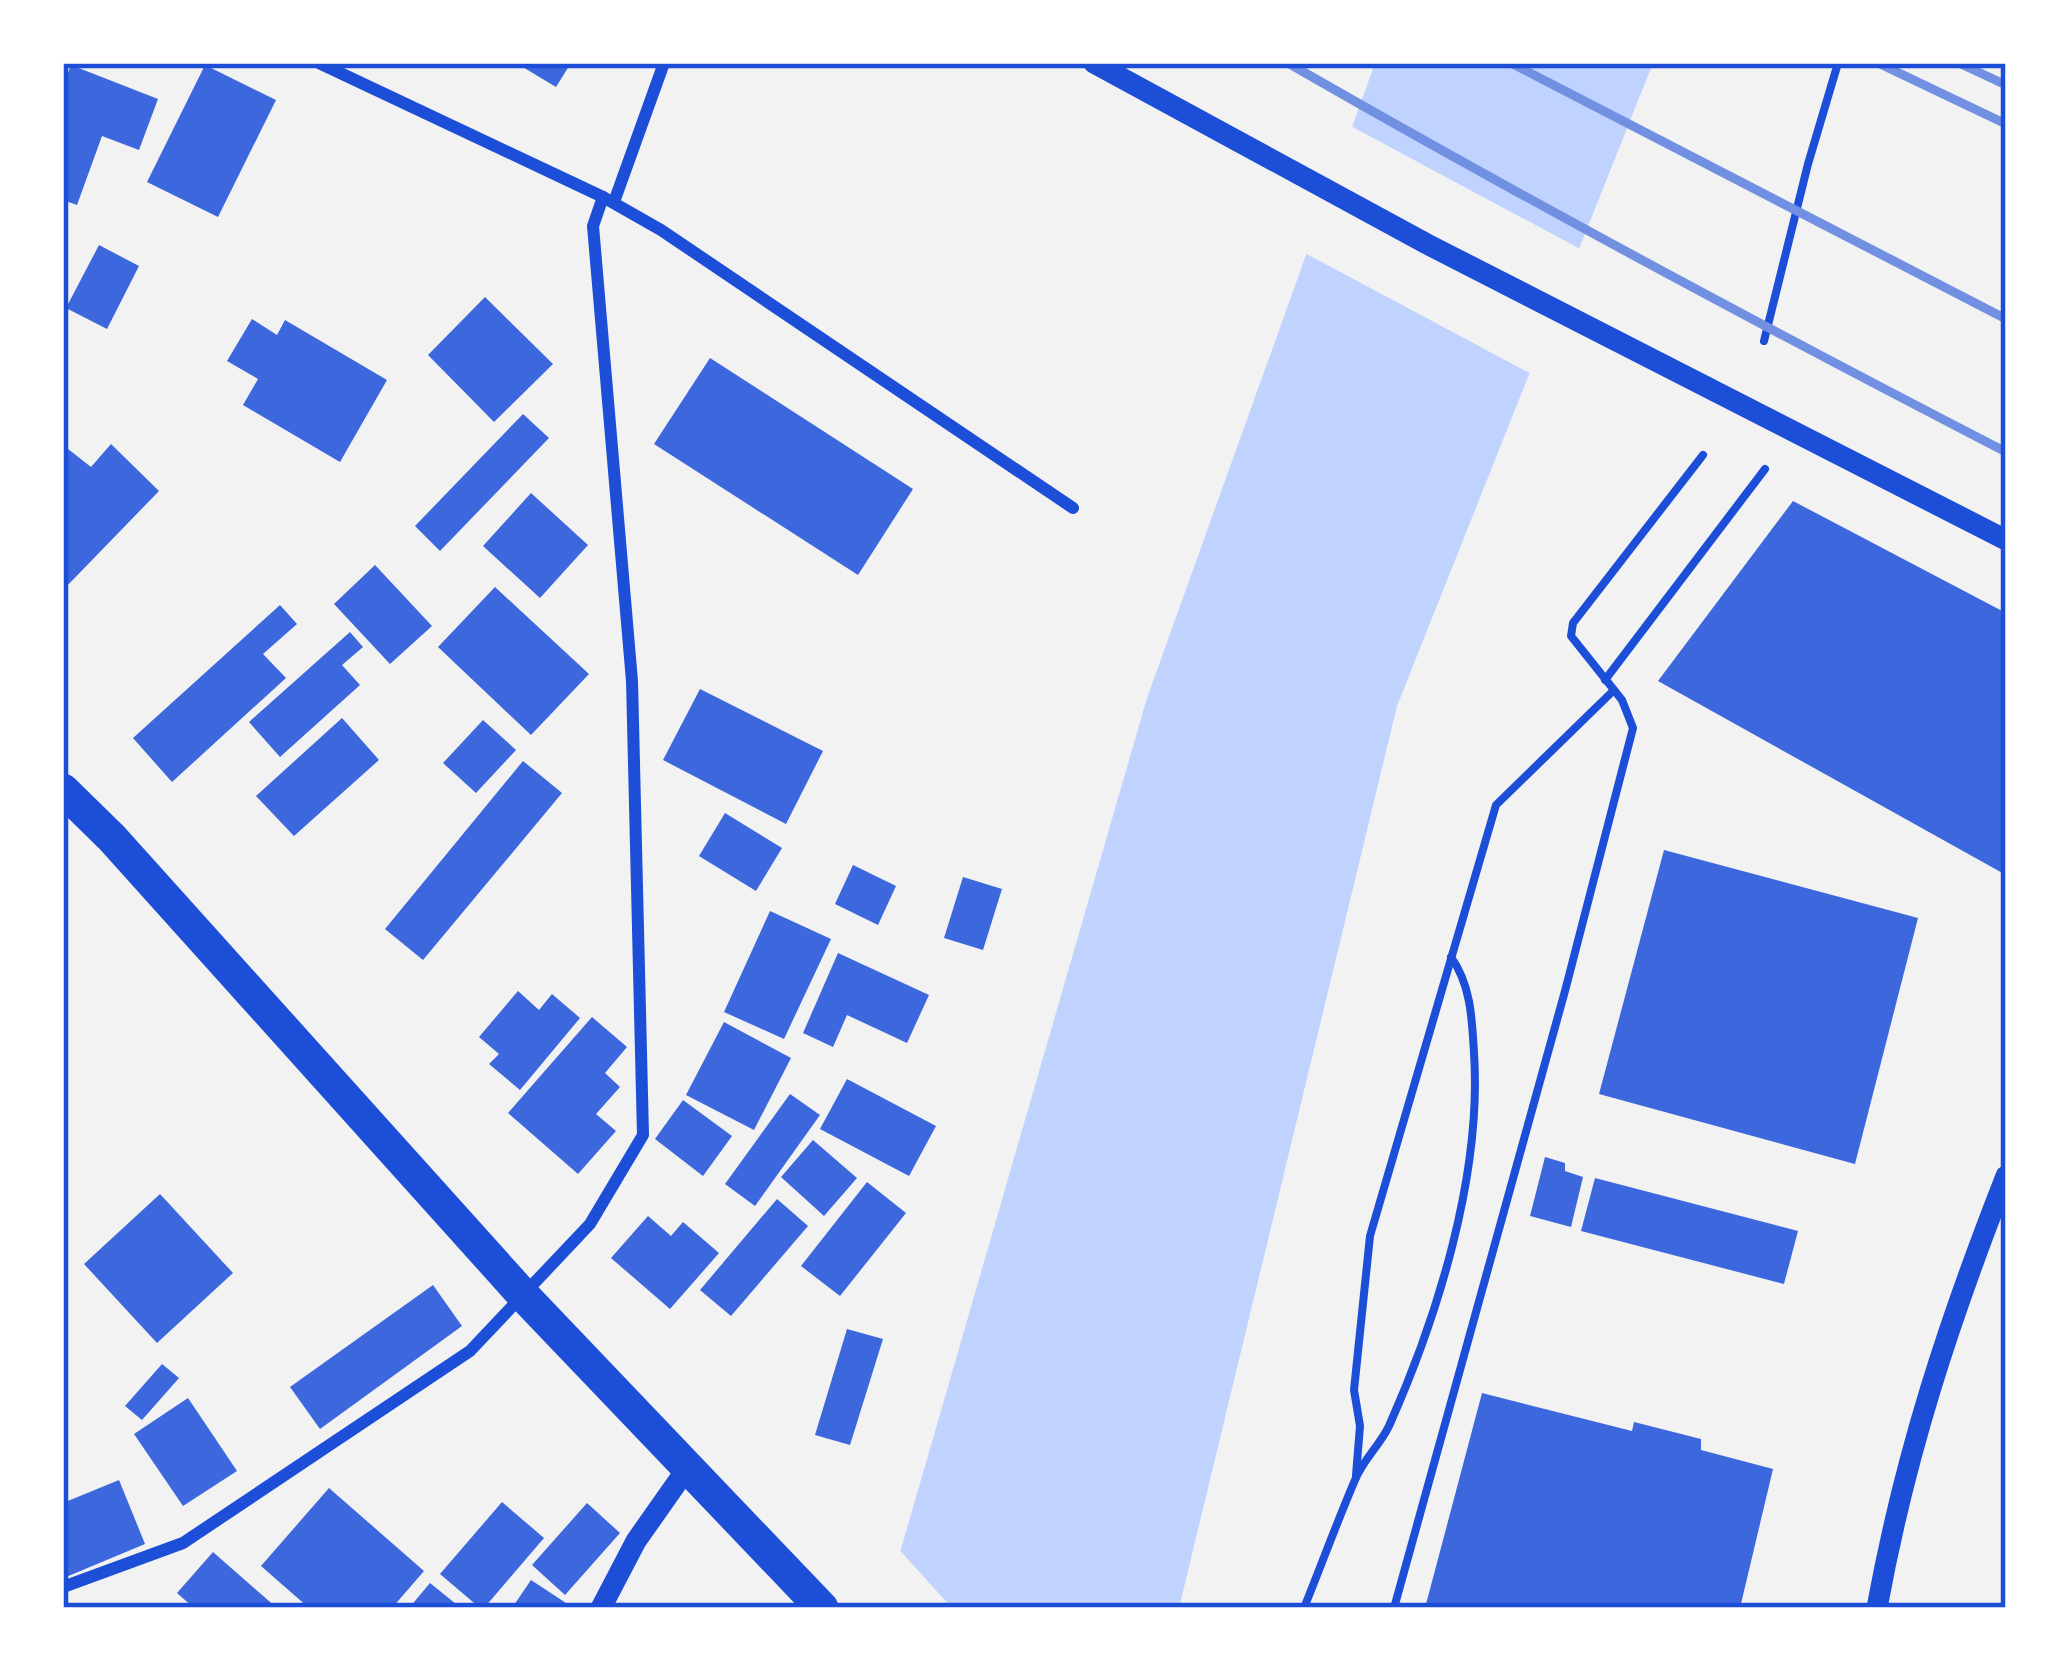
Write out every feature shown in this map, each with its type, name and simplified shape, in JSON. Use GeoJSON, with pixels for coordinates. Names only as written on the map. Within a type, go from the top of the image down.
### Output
{"type":"FeatureCollection","features":[{"type":"Feature","properties":{"kind":"highway"},"geometry":{"type":"LineString","coordinates":[[63,790],[112,838],[523,1295],[822,1608]]}},
{"type":"Feature","properties":{"kind":"street"},"geometry":{"type":"LineString","coordinates":[[319,63],[662,230],[1073,508]]}},
{"type":"Feature","properties":{"kind":"street"},"geometry":{"type":"LineString","coordinates":[[63,1587],[183,1543],[470,1351],[590,1224],[643,1135],[632,681],[593,226],[664,63]]}},
{"type":"Feature","properties":{"kind":"street"},"geometry":{"type":"LineString","coordinates":[[1094,63],[1699,385],[2006,540]]}},
{"type":"Feature","properties":{"kind":"street"},"geometry":{"type":"LineString","coordinates":[[1877,1608],[1940,1348],[2006,1176]]}},
{"type":"Feature","properties":{"kind":"street"},"geometry":{"type":"LineString","coordinates":[[601,1608],[636,1541],[688,1467]]}},
{"type":"Feature","properties":{"kind":"path"},"geometry":{"type":"LineString","coordinates":[[1764,341],[1838,63]]}},
{"type":"Feature","properties":{"kind":"path"},"geometry":{"type":"LineString","coordinates":[[1394,1608],[1630,742],[1631,715],[1571,636],[1573,623],[1703,455]]}},
{"type":"Feature","properties":{"kind":"path"},"geometry":{"type":"LineString","coordinates":[[1605,680],[1765,469]]}},
{"type":"Feature","properties":{"kind":"path"},"geometry":{"type":"LineString","coordinates":[[1356,1474],[1360,1426],[1354,1390],[1370,1236],[1496,805],[1614,690]]}},
{"type":"Feature","properties":{"kind":"path"},"geometry":{"type":"LineString","coordinates":[[1304,1608],[1356,1474],[1388,1429],[1426,1328],[1469,1165],[1478,1097],[1474,1045],[1464,976],[1450,956]]}},
{"type":"Feature","properties":{"kind":"water"},"geometry":{"type":"Polygon","coordinates":[[[1375,63],[1653,63],[1397,706],[1179,1608],[884,1608],[1147,698],[1375,63]]]}},
{"type":"Feature","properties":{"kind":"pier"},"geometry":{"type":"Polygon","coordinates":[[[1347,124],[1584,251],[1535,376],[1301,251],[1347,124]]]}},
{"type":"Feature","properties":{"kind":"pier"},"geometry":{"type":"Polygon","coordinates":[[[896,1546],[952,1608],[878,1608],[896,1546]]]}},
{"type":"Feature","properties":{"kind":"building"},"geometry":{"type":"Polygon","coordinates":[[[516,63],[571,63],[556,87],[516,63]]]}},
{"type":"Feature","properties":{"kind":"building"},"geometry":{"type":"Polygon","coordinates":[[[71,65],[158,99],[139,150],[102,136],[77,205],[63,200],[63,86],[71,65]]]}},
{"type":"Feature","properties":{"kind":"building"},"geometry":{"type":"Polygon","coordinates":[[[205,65],[276,100],[218,217],[147,182],[205,65]]]}},
{"type":"Feature","properties":{"kind":"building"},"geometry":{"type":"Polygon","coordinates":[[[99,245],[139,266],[107,329],[66,308],[99,245]]]}},
{"type":"Feature","properties":{"kind":"building"},"geometry":{"type":"Polygon","coordinates":[[[485,297],[553,364],[494,422],[428,355],[485,297]]]}},
{"type":"Feature","properties":{"kind":"building"},"geometry":{"type":"Polygon","coordinates":[[[252,319],[277,335],[285,320],[387,380],[340,462],[243,405],[258,379],[227,361],[252,319]]]}},
{"type":"Feature","properties":{"kind":"building"},"geometry":{"type":"Polygon","coordinates":[[[710,358],[913,489],[858,575],[654,444],[710,358]]]}},
{"type":"Feature","properties":{"kind":"building"},"geometry":{"type":"Polygon","coordinates":[[[523,414],[549,438],[440,551],[415,526],[523,414]]]}},
{"type":"Feature","properties":{"kind":"building"},"geometry":{"type":"Polygon","coordinates":[[[111,444],[159,491],[63,590],[63,445],[91,467],[111,444]]]}},
{"type":"Feature","properties":{"kind":"building"},"geometry":{"type":"Polygon","coordinates":[[[531,493],[588,545],[540,598],[483,546],[531,493]]]}},
{"type":"Feature","properties":{"kind":"building"},"geometry":{"type":"Polygon","coordinates":[[[1793,501],[2006,613],[2006,743],[2001,753],[2006,756],[2006,875],[1658,681],[1793,501]]]}},
{"type":"Feature","properties":{"kind":"building"},"geometry":{"type":"Polygon","coordinates":[[[375,565],[432,626],[390,664],[334,604],[375,565]]]}},
{"type":"Feature","properties":{"kind":"building"},"geometry":{"type":"Polygon","coordinates":[[[495,587],[589,674],[531,735],[438,647],[495,587]]]}},
{"type":"Feature","properties":{"kind":"building"},"geometry":{"type":"Polygon","coordinates":[[[280,605],[297,624],[263,654],[286,678],[172,782],[133,738],[280,605]]]}},
{"type":"Feature","properties":{"kind":"building"},"geometry":{"type":"Polygon","coordinates":[[[350,632],[363,647],[342,665],[360,685],[280,757],[249,722],[350,632]]]}},
{"type":"Feature","properties":{"kind":"building"},"geometry":{"type":"Polygon","coordinates":[[[700,689],[823,751],[786,824],[663,760],[700,689]]]}},
{"type":"Feature","properties":{"kind":"building"},"geometry":{"type":"Polygon","coordinates":[[[342,718],[379,760],[294,836],[256,796],[342,718]]]}},
{"type":"Feature","properties":{"kind":"building"},"geometry":{"type":"Polygon","coordinates":[[[483,720],[516,750],[476,793],[443,763],[483,720]]]}},
{"type":"Feature","properties":{"kind":"building"},"geometry":{"type":"Polygon","coordinates":[[[523,761],[562,793],[423,960],[385,929],[523,761]]]}},
{"type":"Feature","properties":{"kind":"building"},"geometry":{"type":"Polygon","coordinates":[[[725,813],[782,848],[756,891],[699,856],[725,813]]]}},
{"type":"Feature","properties":{"kind":"building"},"geometry":{"type":"Polygon","coordinates":[[[1664,850],[1918,918],[1855,1164],[1599,1094],[1664,850]]]}},
{"type":"Feature","properties":{"kind":"building"},"geometry":{"type":"Polygon","coordinates":[[[853,865],[896,886],[878,925],[835,904],[853,865]]]}},
{"type":"Feature","properties":{"kind":"building"},"geometry":{"type":"Polygon","coordinates":[[[963,877],[1002,889],[983,950],[944,938],[963,877]]]}},
{"type":"Feature","properties":{"kind":"building"},"geometry":{"type":"Polygon","coordinates":[[[770,911],[831,939],[784,1039],[724,1012],[770,911]]]}},
{"type":"Feature","properties":{"kind":"building"},"geometry":{"type":"Polygon","coordinates":[[[838,953],[929,995],[907,1043],[847,1015],[833,1047],[803,1033],[838,953]]]}},
{"type":"Feature","properties":{"kind":"building"},"geometry":{"type":"Polygon","coordinates":[[[518,991],[539,1010],[552,994],[580,1018],[520,1090],[489,1064],[499,1054],[479,1037],[518,991]]]}},
{"type":"Feature","properties":{"kind":"building"},"geometry":{"type":"Polygon","coordinates":[[[592,1017],[627,1047],[605,1073],[620,1087],[596,1114],[616,1131],[578,1174],[508,1113],[592,1017]]]}},
{"type":"Feature","properties":{"kind":"building"},"geometry":{"type":"Polygon","coordinates":[[[724,1022],[791,1058],[754,1130],[686,1095],[724,1022]]]}},
{"type":"Feature","properties":{"kind":"building"},"geometry":{"type":"Polygon","coordinates":[[[847,1079],[936,1126],[909,1176],[820,1129],[847,1079]]]}},
{"type":"Feature","properties":{"kind":"building"},"geometry":{"type":"Polygon","coordinates":[[[790,1094],[820,1115],[755,1206],[725,1184],[790,1094]]]}},
{"type":"Feature","properties":{"kind":"building"},"geometry":{"type":"Polygon","coordinates":[[[683,1100],[732,1136],[703,1176],[655,1139],[683,1100]]]}},
{"type":"Feature","properties":{"kind":"building"},"geometry":{"type":"Polygon","coordinates":[[[813,1140],[857,1178],[824,1216],[781,1177],[813,1140]]]}},
{"type":"Feature","properties":{"kind":"building"},"geometry":{"type":"Polygon","coordinates":[[[1545,1157],[1565,1163],[1565,1171],[1583,1177],[1571,1227],[1530,1216],[1545,1157]]]}},
{"type":"Feature","properties":{"kind":"building"},"geometry":{"type":"Polygon","coordinates":[[[1595,1178],[1798,1231],[1784,1284],[1581,1231],[1595,1178]]]}},
{"type":"Feature","properties":{"kind":"building"},"geometry":{"type":"Polygon","coordinates":[[[867,1182],[906,1213],[840,1296],[801,1266],[867,1182]]]}},
{"type":"Feature","properties":{"kind":"building"},"geometry":{"type":"Polygon","coordinates":[[[160,1194],[233,1273],[157,1343],[84,1264],[160,1194]]]}},
{"type":"Feature","properties":{"kind":"building"},"geometry":{"type":"Polygon","coordinates":[[[777,1199],[808,1226],[731,1316],[700,1290],[777,1199]]]}},
{"type":"Feature","properties":{"kind":"building"},"geometry":{"type":"Polygon","coordinates":[[[648,1216],[671,1236],[683,1222],[719,1253],[670,1309],[611,1258],[648,1216]]]}},
{"type":"Feature","properties":{"kind":"building"},"geometry":{"type":"Polygon","coordinates":[[[433,1285],[462,1326],[320,1429],[290,1387],[433,1285]]]}},
{"type":"Feature","properties":{"kind":"building"},"geometry":{"type":"Polygon","coordinates":[[[847,1329],[883,1339],[850,1445],[815,1435],[847,1329]]]}},
{"type":"Feature","properties":{"kind":"building"},"geometry":{"type":"Polygon","coordinates":[[[162,1364],[179,1378],[142,1420],[125,1406],[162,1364]]]}},
{"type":"Feature","properties":{"kind":"building"},"geometry":{"type":"Polygon","coordinates":[[[1482,1393],[1632,1431],[1634,1422],[1701,1439],[1701,1450],[1773,1469],[1740,1608],[1425,1608],[1482,1393]]]}},
{"type":"Feature","properties":{"kind":"building"},"geometry":{"type":"Polygon","coordinates":[[[188,1398],[237,1471],[183,1506],[134,1434],[188,1398]]]}},
{"type":"Feature","properties":{"kind":"building"},"geometry":{"type":"Polygon","coordinates":[[[119,1480],[145,1544],[66,1577],[63,1503],[119,1480]]]}},
{"type":"Feature","properties":{"kind":"building"},"geometry":{"type":"Polygon","coordinates":[[[329,1488],[424,1571],[392,1608],[309,1608],[261,1566],[329,1488]]]}},
{"type":"Feature","properties":{"kind":"building"},"geometry":{"type":"Polygon","coordinates":[[[502,1502],[544,1538],[480,1608],[440,1574],[502,1502]]]}},
{"type":"Feature","properties":{"kind":"building"},"geometry":{"type":"Polygon","coordinates":[[[587,1503],[620,1533],[565,1595],[532,1565],[587,1503]]]}},
{"type":"Feature","properties":{"kind":"building"},"geometry":{"type":"Polygon","coordinates":[[[213,1552],[277,1608],[194,1608],[177,1593],[213,1552]]]}},
{"type":"Feature","properties":{"kind":"building"},"geometry":{"type":"Polygon","coordinates":[[[531,1580],[569,1605],[567,1608],[512,1608],[531,1580]]]}},
{"type":"Feature","properties":{"kind":"building"},"geometry":{"type":"Polygon","coordinates":[[[430,1583],[461,1608],[409,1608],[430,1583]]]}},
{"type":"Feature","properties":{"kind":"railway"},"geometry":{"type":"LineString","coordinates":[[1288,63],[1645,262],[2006,452]]}},
{"type":"Feature","properties":{"kind":"railway"},"geometry":{"type":"LineString","coordinates":[[1511,63],[2006,319]]}},
{"type":"Feature","properties":{"kind":"railway"},"geometry":{"type":"LineString","coordinates":[[1878,63],[2006,124]]}},
{"type":"Feature","properties":{"kind":"railway"},"geometry":{"type":"LineString","coordinates":[[1959,63],[2006,85]]}}]}
